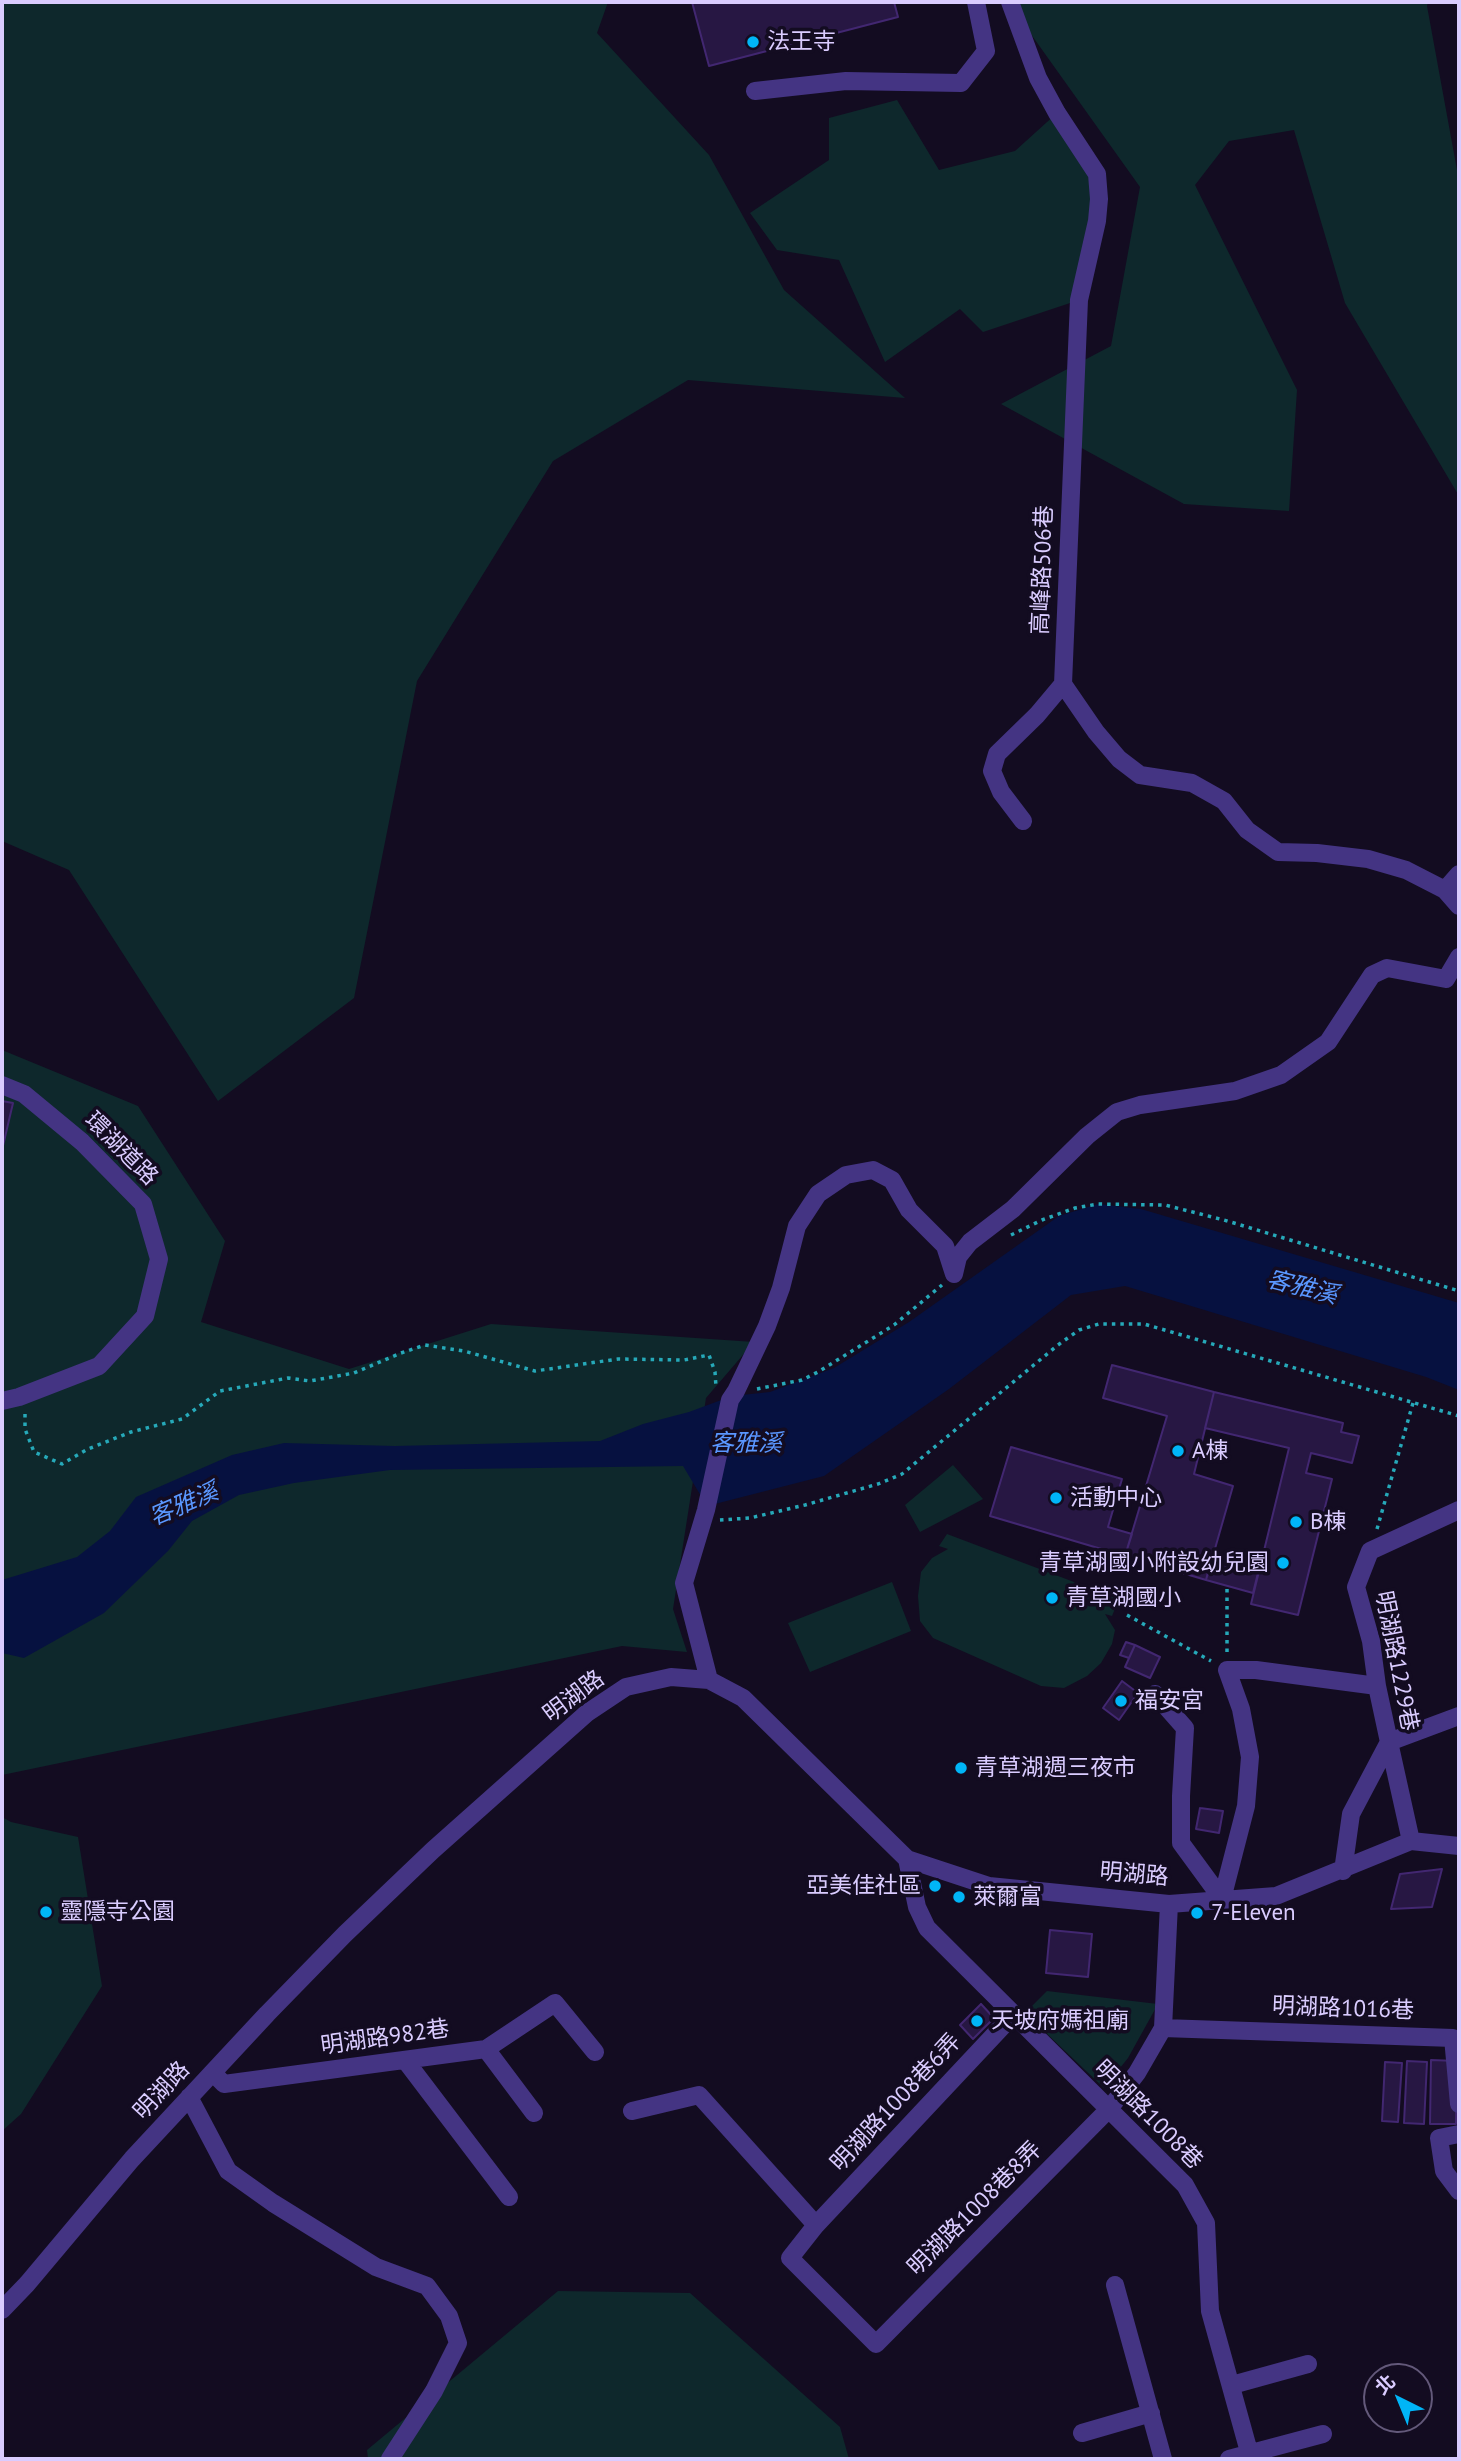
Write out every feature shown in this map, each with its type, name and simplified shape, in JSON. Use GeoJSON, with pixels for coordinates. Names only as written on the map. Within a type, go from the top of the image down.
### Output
{"type":"FeatureCollection","features":[{"type":"Feature","properties":{"kind":"street"},"geometry":{"type":"LineString","coordinates":[[755,91],[846,81],[961,83],[986,51],[976,2]]}},
{"type":"Feature","properties":{"kind":"street","name":"高峰路506巷"},"geometry":{"type":"LineString","coordinates":[[1010,2],[1038,78],[1057,113],[1097,174],[1099,199],[1097,221],[1079,300],[1063,684]]}},
{"type":"Feature","properties":{"kind":"street"},"geometry":{"type":"LineString","coordinates":[[1023,821],[1001,792],[992,771],[997,754],[1037,715],[1063,684],[1119,760],[1140,775],[1192,783],[1224,801],[1247,830],[1278,852],[1368,859],[1406,870],[1445,890],[1459,906]]}},
{"type":"Feature","properties":{"kind":"street"},"geometry":{"type":"LineString","coordinates":[[1445,890],[1459,874]]}},
{"type":"Feature","properties":{"kind":"street"},"geometry":{"type":"LineString","coordinates":[[954,1274],[958,1257],[970,1242],[1013,1209],[1087,1136],[1117,1112],[1140,1105],[1235,1091],[1281,1075],[1328,1042],[1371,975],[1387,968],[1446,979],[1459,957]]}},
{"type":"Feature","properties":{"kind":"street","name":"環湖道路"},"geometry":{"type":"LineString","coordinates":[[2,1085],[24,1094],[82,1142],[143,1204],[159,1259],[145,1316],[99,1366],[10,1399]]}},
{"type":"Feature","properties":{"kind":"street"},"geometry":{"type":"LineString","coordinates":[[709,1680],[684,1583],[705,1514],[733,1395],[767,1326],[781,1288],[797,1226],[818,1194],[846,1175],[873,1170],[892,1180],[909,1210],[945,1246],[954,1274]]}},
{"type":"Feature","properties":{"kind":"street","name":"明湖路1229巷"},"geometry":{"type":"LineString","coordinates":[[1343,1871],[1351,1814],[1389,1742],[1371,1641],[1356,1587],[1370,1551],[1459,1510]]}},
{"type":"Feature","properties":{"kind":"street"},"geometry":{"type":"LineString","coordinates":[[1222,1899],[1246,1806],[1250,1757],[1241,1709],[1227,1670],[1269,1671],[1377,1686]]}},
{"type":"Feature","properties":{"kind":"street","name":"明湖路"},"geometry":{"type":"LineString","coordinates":[[2,2310],[189,2097],[355,1924],[443,1841],[587,1713],[626,1687],[671,1676],[709,1680],[744,1698],[908,1859],[989,1886],[1169,1904],[1276,1896],[1343,1871],[1411,1841],[1459,1846]]}},
{"type":"Feature","properties":{"kind":"street"},"geometry":{"type":"LineString","coordinates":[[1155,1694],[1185,1728],[1181,1843],[1222,1899]]}},
{"type":"Feature","properties":{"kind":"street"},"geometry":{"type":"LineString","coordinates":[[1411,1841],[1389,1742],[1459,1716]]}},
{"type":"Feature","properties":{"kind":"street","name":"明湖路1008巷"},"geometry":{"type":"LineString","coordinates":[[908,1859],[917,1907],[927,1928],[1185,2185],[1206,2223],[1210,2311],[1250,2456]]}},
{"type":"Feature","properties":{"kind":"street"},"geometry":{"type":"LineString","coordinates":[[1109,2109],[1138,2073],[1163,2028],[1169,1904]]}},
{"type":"Feature","properties":{"kind":"street","name":"明湖路982巷"},"geometry":{"type":"LineString","coordinates":[[213,2073],[225,2084],[486,2049],[555,2003],[595,2052]]}},
{"type":"Feature","properties":{"kind":"street","name":"明湖路1008巷6弄"},"geometry":{"type":"LineString","coordinates":[[790,2258],[816,2225],[1013,2015]]}},
{"type":"Feature","properties":{"kind":"street","name":"明湖路1016巷"},"geometry":{"type":"LineString","coordinates":[[1163,2028],[1453,2038],[1459,2104]]}},
{"type":"Feature","properties":{"kind":"street"},"geometry":{"type":"LineString","coordinates":[[486,2049],[534,2113]]}},
{"type":"Feature","properties":{"kind":"street"},"geometry":{"type":"LineString","coordinates":[[405,2060],[509,2197]]}},
{"type":"Feature","properties":{"kind":"street"},"geometry":{"type":"LineString","coordinates":[[632,2111],[699,2095],[816,2225]]}},
{"type":"Feature","properties":{"kind":"street"},"geometry":{"type":"LineString","coordinates":[[189,2097],[228,2171],[273,2203],[376,2267],[427,2286],[449,2316],[458,2343],[434,2390],[390,2459]]}},
{"type":"Feature","properties":{"kind":"street","name":"明湖路1008巷8弄"},"geometry":{"type":"LineString","coordinates":[[790,2258],[876,2344],[1109,2109]]}},
{"type":"Feature","properties":{"kind":"street"},"geometry":{"type":"LineString","coordinates":[[1459,2134],[1439,2138],[1444,2171],[1459,2192]]}},
{"type":"Feature","properties":{"kind":"street"},"geometry":{"type":"LineString","coordinates":[[1115,2285],[1163,2459]]}},
{"type":"Feature","properties":{"kind":"street"},"geometry":{"type":"LineString","coordinates":[[1232,2385],[1308,2364]]}},
{"type":"Feature","properties":{"kind":"street"},"geometry":{"type":"LineString","coordinates":[[1082,2433],[1151,2413]]}},
{"type":"Feature","properties":{"kind":"street"},"geometry":{"type":"LineString","coordinates":[[1229,2459],[1250,2456],[1322,2434]]}},
{"type":"Feature","properties":{"kind":"path"},"geometry":{"type":"LineString","coordinates":[[1009,1237],[1042,1220],[1075,1208],[1098,1204],[1164,1205],[1224,1220],[1459,1291]]}},
{"type":"Feature","properties":{"kind":"path"},"geometry":{"type":"LineString","coordinates":[[10,1399],[25,1415],[25,1429],[34,1452],[62,1464],[88,1449],[131,1432],[182,1419],[220,1391],[288,1378],[310,1381],[354,1373],[425,1345],[464,1351],[535,1371],[618,1359],[684,1360],[709,1355],[715,1372],[716,1387],[733,1395],[802,1380],[818,1372],[894,1325],[954,1274]]}},
{"type":"Feature","properties":{"kind":"path"},"geometry":{"type":"LineString","coordinates":[[705,1514],[724,1521],[769,1514],[878,1484],[902,1474],[1079,1329],[1100,1324],[1143,1324],[1459,1416]]}},
{"type":"Feature","properties":{"kind":"path"},"geometry":{"type":"LineString","coordinates":[[1381,1546],[1377,1531],[1413,1403]]}},
{"type":"Feature","properties":{"kind":"path"},"geometry":{"type":"LineString","coordinates":[[1237,1559],[1239,1550]]}},
{"type":"Feature","properties":{"kind":"path"},"geometry":{"type":"LineString","coordinates":[[1127,1615],[1227,1670],[1227,1586]]}},
{"type":"Feature","properties":{"kind":"green space"},"geometry":{"type":"Polygon","coordinates":[[[2,2],[608,2],[597,33],[709,155],[784,290],[905,398],[688,380],[553,461],[417,681],[354,998],[218,1101],[69,870],[2,841],[2,2]]]}},
{"type":"Feature","properties":{"kind":"green space"},"geometry":{"type":"Polygon","coordinates":[[[1008,2],[1428,2],[1459,181],[1459,496],[1345,303],[1294,130],[1229,141],[1195,185],[1297,390],[1289,511],[1184,504],[1001,404],[1111,346],[1140,187],[1008,2]]]}},
{"type":"Feature","properties":{"kind":"green space"},"geometry":{"type":"Polygon","coordinates":[[[897,100],[939,170],[1015,151],[1057,113],[1097,174],[1079,300],[983,332],[960,309],[885,362],[839,260],[777,250],[750,213],[829,160],[829,118],[897,100]]]}},
{"type":"Feature","properties":{"kind":"green space"},"geometry":{"type":"Polygon","coordinates":[[[2,1050],[138,1106],[225,1241],[201,1322],[349,1369],[491,1324],[754,1342],[706,1398],[673,1609],[687,1652],[622,1646],[2,1775],[2,1050]]]}},
{"type":"Feature","properties":{"kind":"green space"},"geometry":{"type":"Polygon","coordinates":[[[953,1465],[983,1499],[920,1532],[905,1505],[953,1465]]]}},
{"type":"Feature","properties":{"kind":"green space"},"geometry":{"type":"Polygon","coordinates":[[[947,1534],[1119,1599],[1112,1616],[1105,1614],[1115,1630],[1112,1644],[1101,1663],[1087,1676],[1064,1688],[1041,1686],[933,1638],[920,1621],[918,1596],[921,1572],[932,1558],[948,1549],[939,1546],[947,1534]]]}},
{"type":"Feature","properties":{"kind":"green space"},"geometry":{"type":"Polygon","coordinates":[[[892,1582],[911,1631],[810,1672],[788,1623],[892,1582]]]}},
{"type":"Feature","properties":{"kind":"green space","name":"靈隱寺公園"},"geometry":{"type":"Polygon","coordinates":[[[2,1817],[11,1822],[78,1837],[102,1986],[21,2114],[2,2131],[2,1817]]]}},
{"type":"Feature","properties":{"kind":"green space"},"geometry":{"type":"Polygon","coordinates":[[[1047,1991],[1158,2004],[1128,2058],[1104,2088],[1025,2013],[1047,1991]]]}},
{"type":"Feature","properties":{"kind":"green space"},"geometry":{"type":"Polygon","coordinates":[[[558,2291],[690,2293],[840,2427],[849,2459],[368,2459],[367,2450],[558,2291]]]}},
{"type":"Feature","properties":{"kind":"water","name":"客雅溪"},"geometry":{"type":"Polygon","coordinates":[[[1098,1204],[1141,1209],[1459,1303],[1459,1390],[1426,1377],[1125,1286],[1071,1295],[949,1389],[824,1476],[707,1506],[683,1466],[390,1470],[294,1483],[239,1495],[192,1521],[168,1551],[104,1613],[24,1658],[2,1653],[2,1580],[77,1557],[110,1531],[136,1497],[232,1455],[284,1443],[395,1446],[600,1441],[643,1424],[689,1412],[732,1396],[770,1392],[834,1368],[909,1322],[1059,1216],[1098,1204]]]}},
{"type":"Feature","properties":{"kind":"building","name":"法王寺"},"geometry":{"type":"Polygon","coordinates":[[[692,2],[894,2],[898,17],[709,66],[692,2]]]}},
{"type":"Feature","properties":{"kind":"building"},"geometry":{"type":"Polygon","coordinates":[[[2,1101],[13,1103],[2,1150],[2,1101]]]}},
{"type":"Feature","properties":{"kind":"building","name":"A棟"},"geometry":{"type":"Polygon","coordinates":[[[1112,1365],[1214,1392],[1194,1474],[1233,1486],[1206,1580],[1125,1556],[1167,1416],[1103,1398],[1112,1365]]]}},
{"type":"Feature","properties":{"kind":"building","name":"B棟"},"geometry":{"type":"Polygon","coordinates":[[[1214,1392],[1343,1423],[1341,1432],[1359,1436],[1352,1463],[1311,1453],[1306,1473],[1332,1479],[1298,1615],[1251,1604],[1289,1448],[1205,1428],[1214,1392]]]}},
{"type":"Feature","properties":{"kind":"building","name":"活動中心"},"geometry":{"type":"Polygon","coordinates":[[[1011,1447],[1122,1479],[1108,1527],[1132,1534],[1125,1556],[990,1516],[1011,1447]]]}},
{"type":"Feature","properties":{"kind":"building"},"geometry":{"type":"Polygon","coordinates":[[[1213,1553],[1260,1565],[1253,1593],[1206,1580],[1213,1553]]]}},
{"type":"Feature","properties":{"kind":"building"},"geometry":{"type":"Polygon","coordinates":[[[1126,1642],[1135,1645],[1129,1658],[1120,1655],[1126,1642]]]}},
{"type":"Feature","properties":{"kind":"building"},"geometry":{"type":"Polygon","coordinates":[[[1135,1645],[1160,1657],[1150,1678],[1125,1667],[1135,1645]]]}},
{"type":"Feature","properties":{"kind":"building","name":"福安宮"},"geometry":{"type":"Polygon","coordinates":[[[1122,1681],[1138,1693],[1119,1720],[1103,1708],[1122,1681]]]}},
{"type":"Feature","properties":{"kind":"building"},"geometry":{"type":"Polygon","coordinates":[[[1200,1808],[1223,1811],[1219,1833],[1196,1829],[1200,1808]]]}},
{"type":"Feature","properties":{"kind":"building"},"geometry":{"type":"Polygon","coordinates":[[[1442,1869],[1432,1907],[1391,1909],[1400,1874],[1442,1869]]]}},
{"type":"Feature","properties":{"kind":"building"},"geometry":{"type":"Polygon","coordinates":[[[1050,1930],[1092,1934],[1088,1977],[1046,1973],[1050,1930]]]}},
{"type":"Feature","properties":{"kind":"building","name":"天坡府媽祖廟"},"geometry":{"type":"Polygon","coordinates":[[[981,2004],[994,2018],[973,2039],[960,2025],[981,2004]]]}},
{"type":"Feature","properties":{"kind":"building"},"geometry":{"type":"Polygon","coordinates":[[[1431,2060],[1457,2061],[1456,2124],[1430,2124],[1431,2060]]]}},
{"type":"Feature","properties":{"kind":"building"},"geometry":{"type":"Polygon","coordinates":[[[1407,2061],[1427,2062],[1424,2124],[1404,2123],[1407,2061]]]}},
{"type":"Feature","properties":{"kind":"building"},"geometry":{"type":"Polygon","coordinates":[[[1385,2062],[1402,2063],[1398,2122],[1382,2121],[1385,2062]]]}},
{"type":"Feature","properties":{"kind":"place","name":"法王寺"},"geometry":{"type":"Point","coordinates":[753,42]}},
{"type":"Feature","properties":{"kind":"place","name":"A棟"},"geometry":{"type":"Point","coordinates":[1178,1451]}},
{"type":"Feature","properties":{"kind":"place","name":"活動中心"},"geometry":{"type":"Point","coordinates":[1056,1498]}},
{"type":"Feature","properties":{"kind":"place","name":"B棟"},"geometry":{"type":"Point","coordinates":[1296,1522]}},
{"type":"Feature","properties":{"kind":"place","name":"青草湖國小附設幼兒園"},"geometry":{"type":"Point","coordinates":[1283,1563]}},
{"type":"Feature","properties":{"kind":"place","name":"青草湖國小"},"geometry":{"type":"Point","coordinates":[1052,1598]}},
{"type":"Feature","properties":{"kind":"place","name":"福安宮"},"geometry":{"type":"Point","coordinates":[1121,1701]}},
{"type":"Feature","properties":{"kind":"place","name":"青草湖週三夜市"},"geometry":{"type":"Point","coordinates":[961,1768]}},
{"type":"Feature","properties":{"kind":"place","name":"亞美佳社區"},"geometry":{"type":"Point","coordinates":[935,1886]}},
{"type":"Feature","properties":{"kind":"place","name":"萊爾富"},"geometry":{"type":"Point","coordinates":[959,1897]}},
{"type":"Feature","properties":{"kind":"place","name":"靈隱寺公園"},"geometry":{"type":"Point","coordinates":[46,1912]}},
{"type":"Feature","properties":{"kind":"place","name":"7-Eleven"},"geometry":{"type":"Point","coordinates":[1197,1913]}},
{"type":"Feature","properties":{"kind":"place","name":"天坡府媽祖廟"},"geometry":{"type":"Point","coordinates":[977,2021]}}]}
